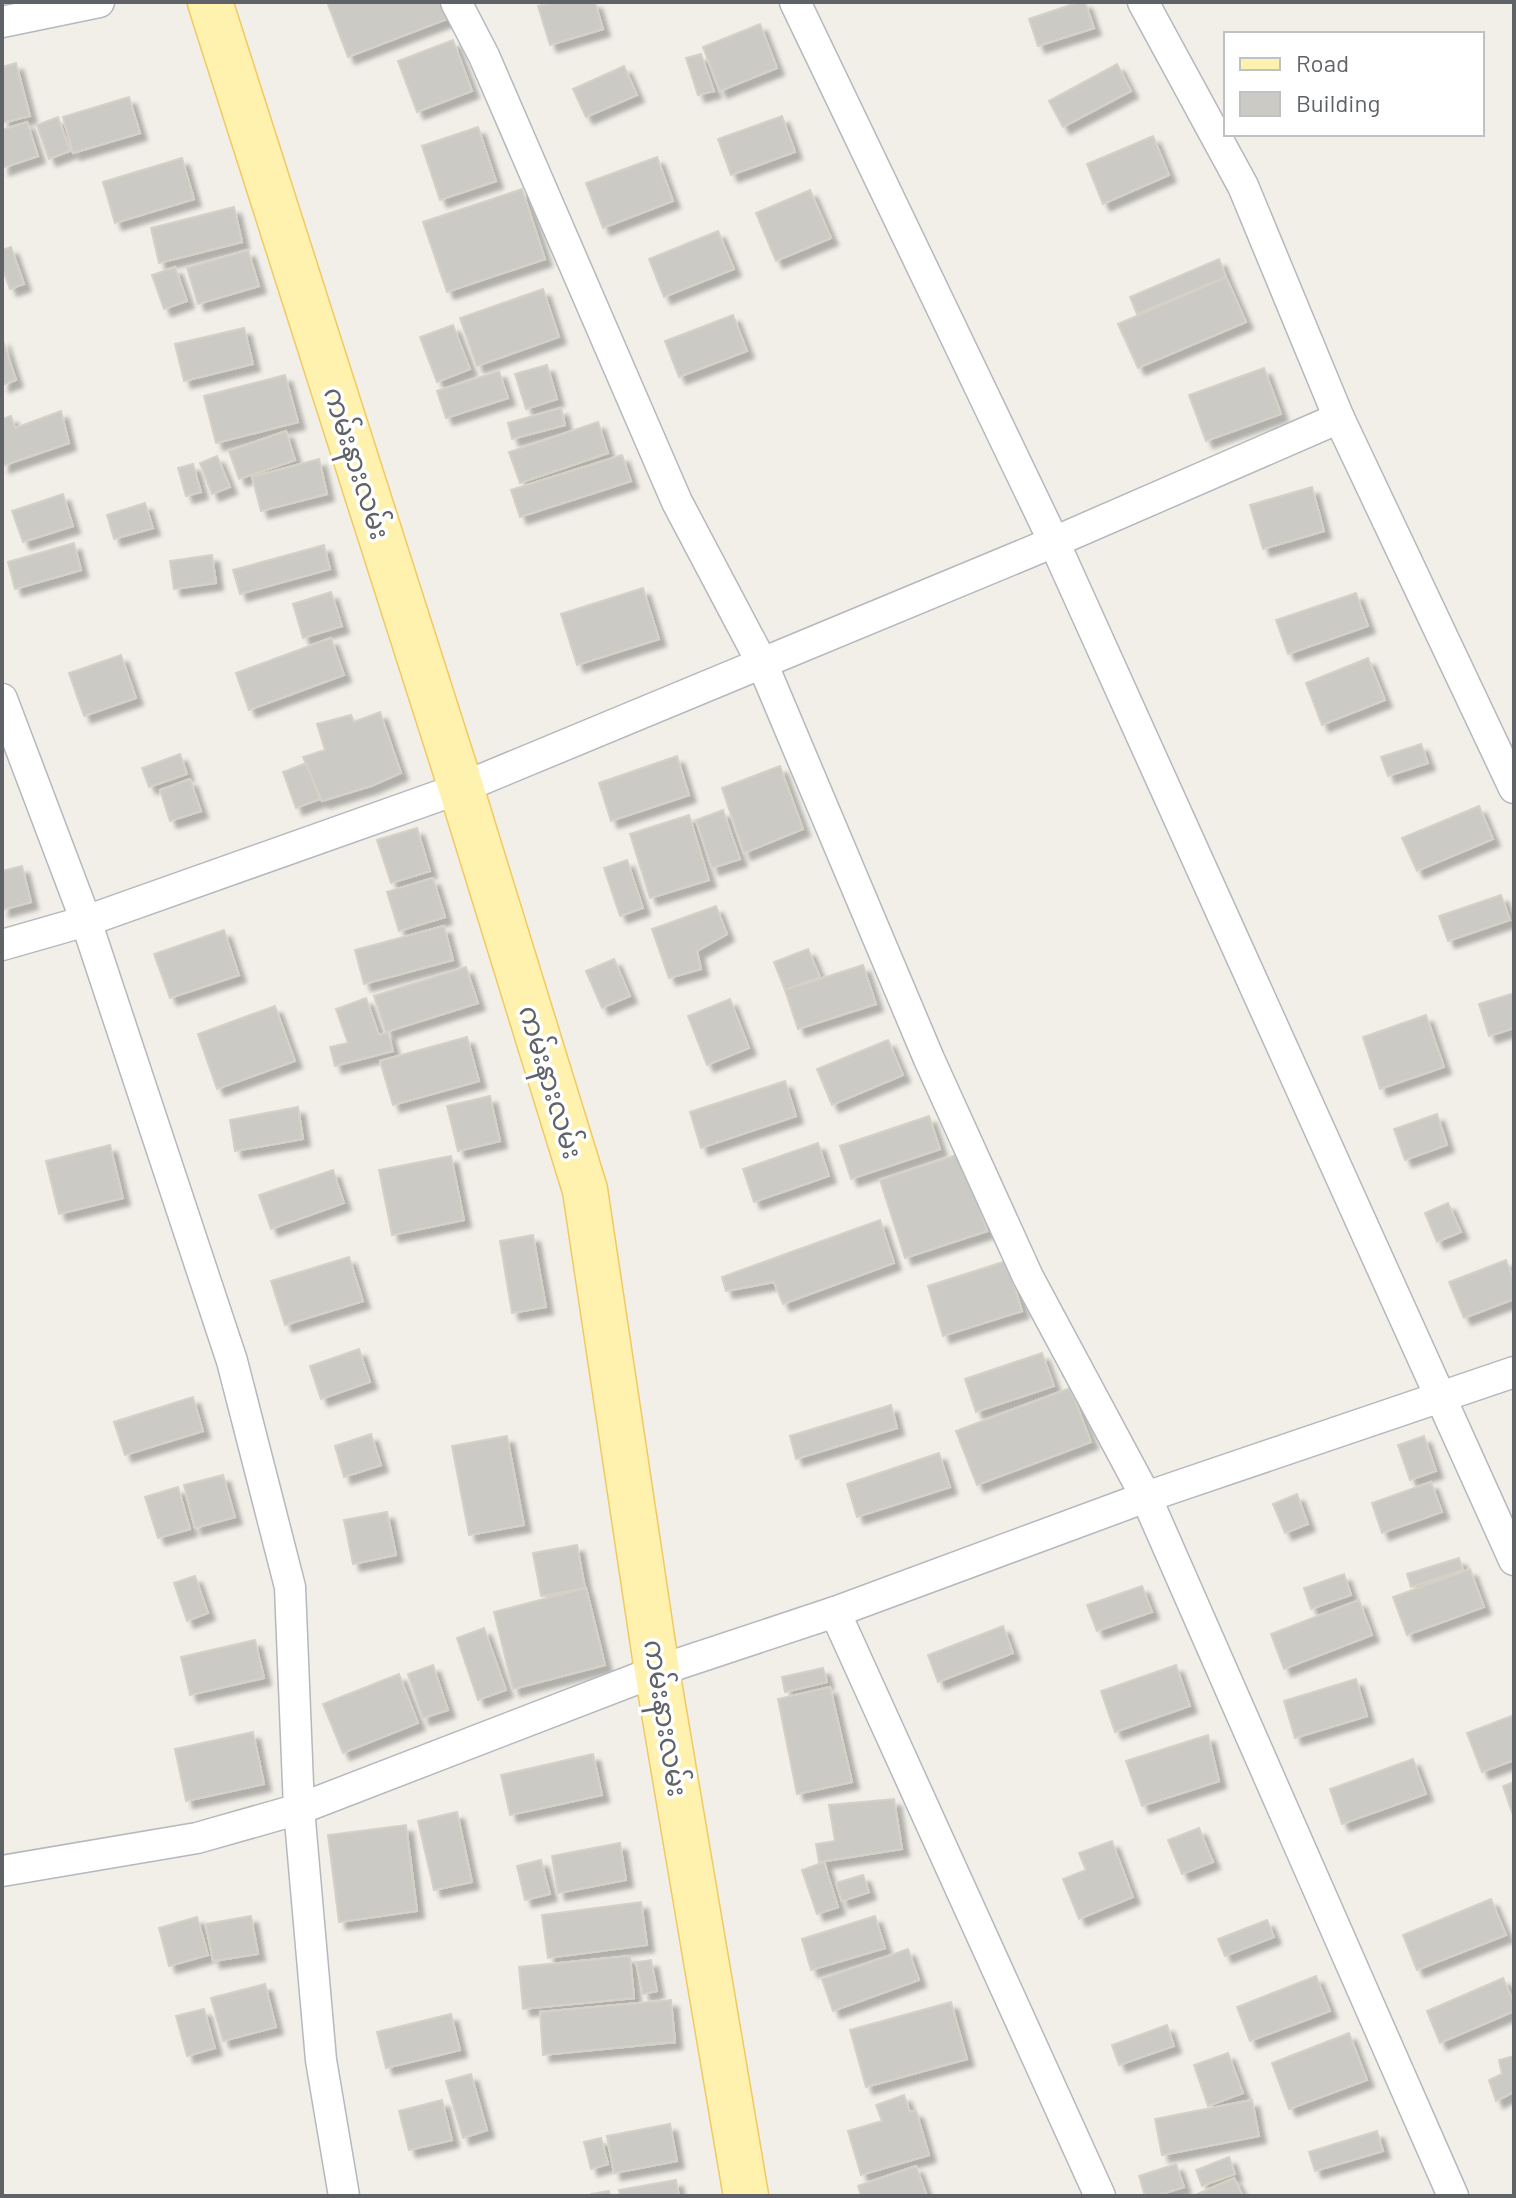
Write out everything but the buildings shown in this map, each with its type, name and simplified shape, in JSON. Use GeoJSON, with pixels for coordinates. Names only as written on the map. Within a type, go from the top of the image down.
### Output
{"type":"FeatureCollection","features":[{"type":"Feature","properties":{"kind":"main road","name":"ကမ်းနားလမ်း"},"geometry":{"type":"LineString","coordinates":[[210,2],[461,788],[585,1190],[657,1671],[746,2196]]}},
{"type":"Feature","properties":{"kind":"street"},"geometry":{"type":"LineString","coordinates":[[2,22],[99,2]]}},
{"type":"Feature","properties":{"kind":"street"},"geometry":{"type":"LineString","coordinates":[[456,2],[484,56],[677,502],[762,663],[929,1059],[1028,1277],[1146,1497],[1453,2196]]}},
{"type":"Feature","properties":{"kind":"street"},"geometry":{"type":"LineString","coordinates":[[795,2],[1054,542],[1514,1560]]}},
{"type":"Feature","properties":{"kind":"street"},"geometry":{"type":"LineString","coordinates":[[1143,2],[1243,186],[1339,418],[1514,788]]}},
{"type":"Feature","properties":{"kind":"street"},"geometry":{"type":"LineString","coordinates":[[2,945],[86,921],[461,788],[1054,542],[1339,418]]}},
{"type":"Feature","properties":{"kind":"street"},"geometry":{"type":"LineString","coordinates":[[2,699],[86,921],[232,1361],[290,1587],[299,1809],[321,2060],[344,2196]]}},
{"type":"Feature","properties":{"kind":"street"},"geometry":{"type":"LineString","coordinates":[[2,1871],[197,1838],[299,1809],[657,1671],[835,1612],[1146,1497],[1514,1372]]}},
{"type":"Feature","properties":{"kind":"street"},"geometry":{"type":"LineString","coordinates":[[835,1612],[1100,2196]]}}]}
